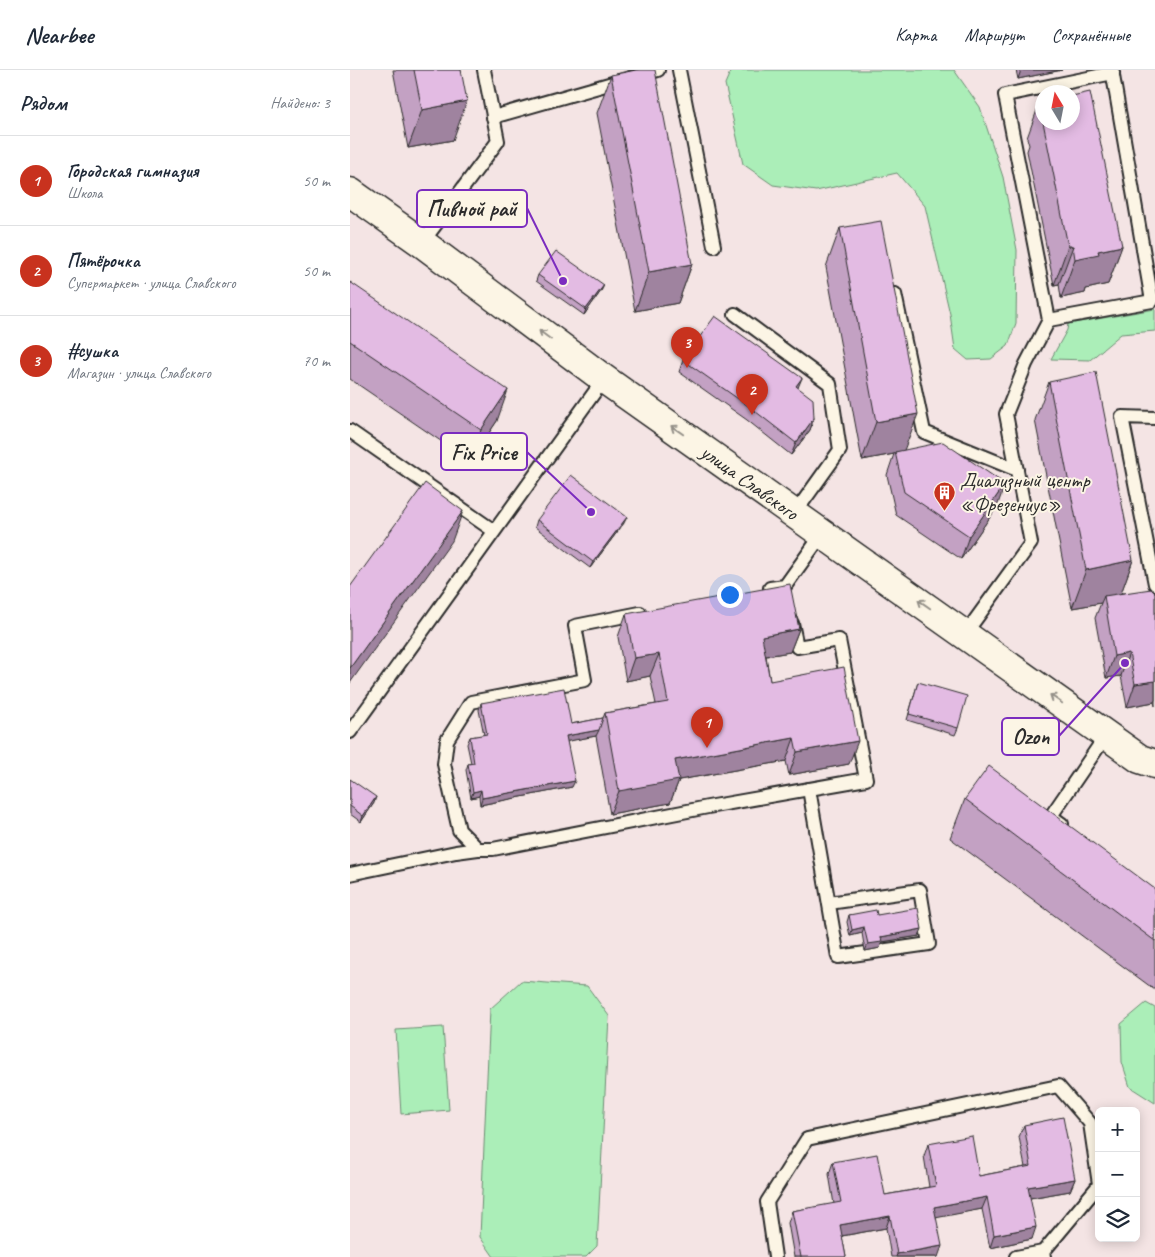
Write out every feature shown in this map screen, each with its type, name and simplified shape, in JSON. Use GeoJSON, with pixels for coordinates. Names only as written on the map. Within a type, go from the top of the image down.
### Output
{"type":"FeatureCollection","features":[{"type":"Feature","properties":{"kind":"street","name":"улица Славского"},"geometry":{"type":"LineString","coordinates":[[350,192],[422,243],[604,379],[1140,759],[1155,764]]}},
{"type":"Feature","properties":{"kind":"lane"},"geometry":{"type":"LineString","coordinates":[[422,243],[498,141],[484,70]]}},
{"type":"Feature","properties":{"kind":"lane"},"geometry":{"type":"LineString","coordinates":[[493,118],[658,70]]}},
{"type":"Feature","properties":{"kind":"lane"},"geometry":{"type":"LineString","coordinates":[[679,70],[714,246]]}},
{"type":"Feature","properties":{"kind":"lane"},"geometry":{"type":"LineString","coordinates":[[965,634],[1031,543],[1006,414],[1026,364],[1049,320],[1005,95],[1113,72],[1152,301],[1049,320]]}},
{"type":"Feature","properties":{"kind":"lane"},"geometry":{"type":"LineString","coordinates":[[892,281],[924,432],[1017,470]]}},
{"type":"Feature","properties":{"kind":"lane"},"geometry":{"type":"LineString","coordinates":[[735,314],[830,384],[840,450],[795,513]]}},
{"type":"Feature","properties":{"kind":"lane"},"geometry":{"type":"LineString","coordinates":[[350,732],[604,379]]}},
{"type":"Feature","properties":{"kind":"lane"},"geometry":{"type":"LineString","coordinates":[[1155,418],[1122,417],[1155,584]]}},
{"type":"Feature","properties":{"kind":"lane"},"geometry":{"type":"LineString","coordinates":[[350,431],[494,531]]}},
{"type":"Feature","properties":{"kind":"lane"},"geometry":{"type":"LineString","coordinates":[[756,591],[786,590],[823,533]]}},
{"type":"Feature","properties":{"kind":"lane"},"geometry":{"type":"LineString","coordinates":[[478,849],[459,830],[444,764],[447,740],[471,702],[585,680],[575,626],[651,611]]}},
{"type":"Feature","properties":{"kind":"lane"},"geometry":{"type":"LineString","coordinates":[[350,874],[456,852],[493,849],[866,779],[839,640],[797,647],[790,612]]}},
{"type":"Feature","properties":{"kind":"lane"},"geometry":{"type":"LineString","coordinates":[[1075,833],[1051,816],[1106,734]]}},
{"type":"Feature","properties":{"kind":"lane"},"geometry":{"type":"LineString","coordinates":[[809,789],[838,956],[929,944],[920,890],[829,903]]}},
{"type":"Feature","properties":{"kind":"lane"},"geometry":{"type":"LineString","coordinates":[[775,1257],[767,1202],[808,1139],[1058,1086],[1090,1123],[1095,1157]]}},
{"type":"Feature","properties":{"kind":"lane"},"geometry":{"type":"LineString","coordinates":[[1016,1257],[1044,1254],[1095,1190]]}},
{"type":"Feature","properties":{"kind":"green space"},"geometry":{"type":"Polygon","coordinates":[[[731,70],[954,70],[980,107],[1003,177],[1017,250],[1016,323],[1008,346],[991,359],[968,360],[955,349],[950,314],[925,206],[897,173],[816,191],[773,185],[743,164],[725,84],[731,70]]]}},
{"type":"Feature","properties":{"kind":"green space"},"geometry":{"type":"Polygon","coordinates":[[[1155,309],[1155,331],[1121,334],[1090,360],[1051,359],[1067,330],[1068,324],[1155,309]]]}},
{"type":"Feature","properties":{"kind":"green space"},"geometry":{"type":"Polygon","coordinates":[[[521,981],[587,986],[609,1016],[597,1246],[586,1257],[494,1257],[480,1237],[490,1009],[521,981]]]}},
{"type":"Feature","properties":{"kind":"green space"},"geometry":{"type":"Polygon","coordinates":[[[1146,1003],[1155,1008],[1155,1103],[1130,1087],[1122,1062],[1121,1024],[1146,1003]]]}},
{"type":"Feature","properties":{"kind":"green space"},"geometry":{"type":"Polygon","coordinates":[[[443,1027],[449,1110],[401,1114],[396,1030],[443,1027]]]}},
{"type":"Feature","properties":{"kind":"building"},"geometry":{"type":"Polygon","coordinates":[[[414,70],[461,70],[467,101],[422,110],[414,70]]]}},
{"type":"Feature","properties":{"kind":"building"},"geometry":{"type":"Polygon","coordinates":[[[636,70],[655,70],[692,264],[649,272],[611,75],[636,70]]]}},
{"type":"Feature","properties":{"kind":"building"},"geometry":{"type":"Polygon","coordinates":[[[1090,92],[1122,246],[1098,251],[1099,254],[1075,259],[1073,246],[1068,246],[1045,130],[1080,130],[1080,94],[1090,92]]]}},
{"type":"Feature","properties":{"kind":"building"},"geometry":{"type":"Polygon","coordinates":[[[881,221],[918,414],[876,422],[840,228],[881,221]]]}},
{"type":"Feature","properties":{"kind":"building"},"geometry":{"type":"Polygon","coordinates":[[[556,251],[604,285],[586,309],[538,275],[556,251]]]}},
{"type":"Feature","properties":{"kind":"building"},"geometry":{"type":"Polygon","coordinates":[[[350,282],[508,390],[481,430],[350,341],[350,282]]]}},
{"type":"Feature","properties":{"kind":"building"},"geometry":{"type":"Polygon","coordinates":[[[715,316],[802,378],[796,386],[813,399],[814,418],[796,443],[751,408],[683,360],[715,316]]]}},
{"type":"Feature","properties":{"kind":"building"},"geometry":{"type":"Polygon","coordinates":[[[1096,372],[1133,560],[1086,570],[1049,382],[1096,372]]]}},
{"type":"Feature","properties":{"kind":"building"},"geometry":{"type":"Polygon","coordinates":[[[943,442],[1005,484],[969,536],[904,492],[895,452],[943,442]]]}},
{"type":"Feature","properties":{"kind":"building"},"geometry":{"type":"Polygon","coordinates":[[[571,475],[627,517],[593,562],[537,520],[571,475]]]}},
{"type":"Feature","properties":{"kind":"building"},"geometry":{"type":"Polygon","coordinates":[[[425,483],[463,511],[350,668],[350,587],[425,483]]]}},
{"type":"Feature","properties":{"kind":"building"},"geometry":{"type":"Polygon","coordinates":[[[790,584],[799,629],[762,636],[770,681],[844,667],[858,741],[797,752],[794,738],[675,760],[679,780],[619,791],[605,713],[668,702],[659,654],[634,658],[626,614],[790,584]]]}},
{"type":"Feature","properties":{"kind":"building"},"geometry":{"type":"Polygon","coordinates":[[[1151,589],[1155,593],[1155,681],[1135,684],[1129,653],[1114,656],[1104,596],[1151,589]]]}},
{"type":"Feature","properties":{"kind":"building"},"geometry":{"type":"Polygon","coordinates":[[[918,682],[967,696],[958,728],[909,714],[918,682]]]}},
{"type":"Feature","properties":{"kind":"building"},"geometry":{"type":"Polygon","coordinates":[[[564,688],[571,724],[603,718],[599,730],[566,736],[575,781],[482,798],[481,790],[473,792],[468,764],[474,763],[470,737],[487,734],[481,703],[564,688]]]}},
{"type":"Feature","properties":{"kind":"building"},"geometry":{"type":"Polygon","coordinates":[[[989,766],[1155,889],[1155,941],[965,799],[989,766]]]}},
{"type":"Feature","properties":{"kind":"building"},"geometry":{"type":"Polygon","coordinates":[[[350,779],[376,797],[363,816],[350,806],[350,779]]]}},
{"type":"Feature","properties":{"kind":"building"},"geometry":{"type":"Polygon","coordinates":[[[918,908],[922,929],[881,937],[882,942],[868,944],[864,927],[852,930],[849,915],[876,910],[877,915],[918,908]]]}},
{"type":"Feature","properties":{"kind":"building"},"geometry":{"type":"Polygon","coordinates":[[[1063,1117],[1075,1179],[1028,1187],[1036,1227],[994,1235],[987,1197],[934,1207],[942,1246],[897,1254],[890,1216],[840,1225],[846,1257],[801,1257],[792,1211],[841,1202],[833,1162],[877,1154],[885,1195],[936,1186],[928,1144],[972,1136],[979,1176],[1031,1166],[1024,1125],[1063,1117]]]}},
{"type":"Feature","properties":{"kind":"place","name":"Пивной рай"},"geometry":{"type":"Point","coordinates":[563,281]}},
{"type":"Feature","properties":{"kind":"place","name":"#сушка"},"geometry":{"type":"Point","coordinates":[687,368]}},
{"type":"Feature","properties":{"kind":"place","name":"Пятёрочка"},"geometry":{"type":"Point","coordinates":[752,415]}},
{"type":"Feature","properties":{"kind":"place","name":"Диализный центр «Фрезениус»"},"geometry":{"type":"Point","coordinates":[944,511]}},
{"type":"Feature","properties":{"kind":"place","name":"Fix Price"},"geometry":{"type":"Point","coordinates":[591,512]}},
{"type":"Feature","properties":{"kind":"place","name":"Ozon"},"geometry":{"type":"Point","coordinates":[1125,663]}},
{"type":"Feature","properties":{"kind":"place","name":"Городская гимназия"},"geometry":{"type":"Point","coordinates":[707,748]}}]}
